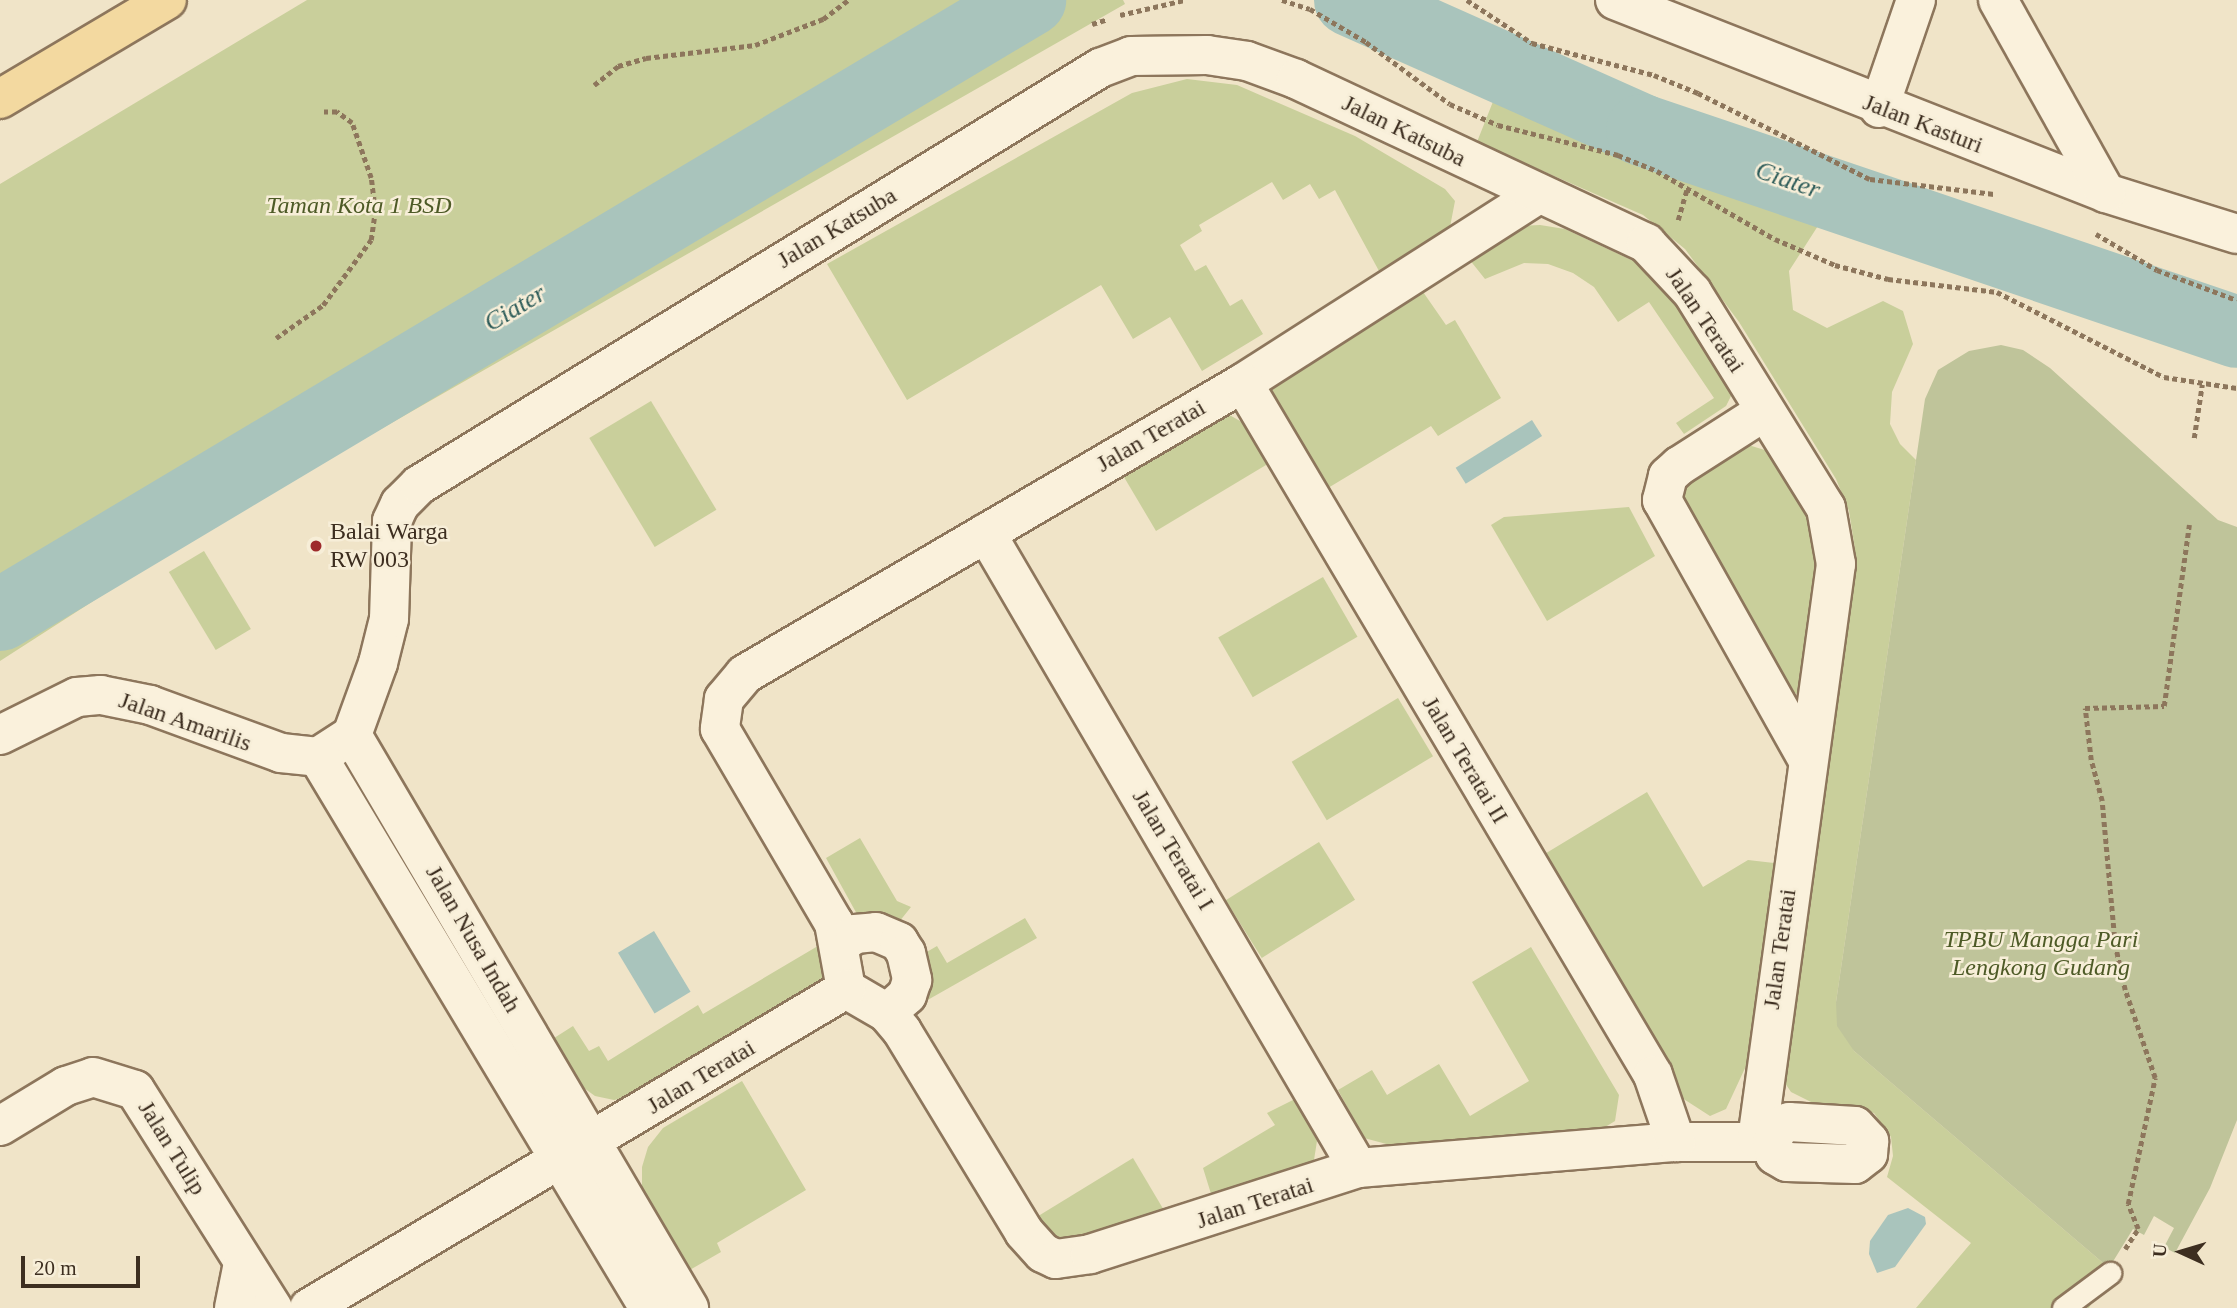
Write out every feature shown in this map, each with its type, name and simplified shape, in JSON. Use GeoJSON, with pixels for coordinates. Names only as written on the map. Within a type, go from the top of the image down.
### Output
{"type":"FeatureCollection","features":[{"type":"Feature","properties":{"kind":"main road"},"geometry":{"type":"LineString","coordinates":[[0,99],[167,0]]}},
{"type":"Feature","properties":{"kind":"street","name":"Jalan Kasturi"},"geometry":{"type":"LineString","coordinates":[[1615,0],[1879,108],[2106,193],[2237,234]]}},
{"type":"Feature","properties":{"kind":"street"},"geometry":{"type":"LineString","coordinates":[[1879,108],[1916,0]]}},
{"type":"Feature","properties":{"kind":"street"},"geometry":{"type":"LineString","coordinates":[[1998,0],[2106,193]]}},
{"type":"Feature","properties":{"kind":"street","name":"Jalan Katsuba"},"geometry":{"type":"LineString","coordinates":[[334,746],[379,663],[389,619],[392,521],[400,504],[419,485],[1100,68],[1131,56],[1207,55],[1247,61],[1296,79],[1537,195]]}},
{"type":"Feature","properties":{"kind":"street","name":"Jalan Teratai"},"geometry":{"type":"LineString","coordinates":[[1537,195],[1646,243],[1671,266],[1818,491],[1836,545],[1807,758],[1764,1141],[1676,1142],[1358,1168],[1090,1254],[1056,1259],[1043,1253],[1024,1232],[887,1013],[846,989],[841,944],[834,923],[720,729],[724,699],[745,674],[1243,383],[1537,195]]}},
{"type":"Feature","properties":{"kind":"street","name":"Jalan Teratai II"},"geometry":{"type":"LineString","coordinates":[[1243,383],[1653,1075],[1676,1142]]}},
{"type":"Feature","properties":{"kind":"street"},"geometry":{"type":"LineString","coordinates":[[1765,411],[1674,471],[1662,500],[1807,758]]}},
{"type":"Feature","properties":{"kind":"street","name":"Jalan Teratai I"},"geometry":{"type":"LineString","coordinates":[[986,533],[1358,1168]]}},
{"type":"Feature","properties":{"kind":"street","name":"Jalan Amarilis"},"geometry":{"type":"LineString","coordinates":[[0,735],[77,697],[101,695],[150,705],[281,753],[334,746]]}},
{"type":"Feature","properties":{"kind":"street","name":"Jalan Nusa Indah"},"geometry":{"type":"LineString","coordinates":[[334,746],[593,1143],[689,1308]]}},
{"type":"Feature","properties":{"kind":"street","name":"Jalan Nusa Indah"},"geometry":{"type":"LineString","coordinates":[[334,746],[561,1162],[649,1308]]}},
{"type":"Feature","properties":{"kind":"street"},"geometry":{"type":"LineString","coordinates":[[841,944],[855,934],[876,932],[899,942],[906,953],[912,980],[908,995],[887,1013]]}},
{"type":"Feature","properties":{"kind":"street","name":"Jalan Teratai"},"geometry":{"type":"LineString","coordinates":[[593,1143],[846,989]]}},
{"type":"Feature","properties":{"kind":"street","name":"Jalan Tulip"},"geometry":{"type":"LineString","coordinates":[[0,1126],[66,1086],[93,1077],[135,1090],[273,1308]]}},
{"type":"Feature","properties":{"kind":"street"},"geometry":{"type":"LineString","coordinates":[[309,1308],[593,1143]]}},
{"type":"Feature","properties":{"kind":"street"},"geometry":{"type":"LineString","coordinates":[[234,1308],[243,1263]]}},
{"type":"Feature","properties":{"kind":"lane"},"geometry":{"type":"LineString","coordinates":[[2063,1308],[2110,1273]]}},
{"type":"Feature","properties":{"kind":"path"},"geometry":{"type":"LineString","coordinates":[[594,85],[618,66],[646,58],[755,45],[823,19],[848,0]]}},
{"type":"Feature","properties":{"kind":"path"},"geometry":{"type":"LineString","coordinates":[[1092,24],[1150,5],[1185,0]]}},
{"type":"Feature","properties":{"kind":"path"},"geometry":{"type":"LineString","coordinates":[[1282,0],[1310,9],[1366,42],[1450,104],[1498,125],[1618,155],[1657,171],[1775,239],[1835,265],[1888,279],[1997,292],[2164,377],[2202,385],[2237,388]]}},
{"type":"Feature","properties":{"kind":"path"},"geometry":{"type":"LineString","coordinates":[[1467,0],[1532,43],[1676,84],[1870,179],[2003,195]]}},
{"type":"Feature","properties":{"kind":"path"},"geometry":{"type":"LineString","coordinates":[[276,338],[323,305],[371,240],[375,210],[371,178],[352,123],[337,113],[324,112]]}},
{"type":"Feature","properties":{"kind":"path"},"geometry":{"type":"LineString","coordinates":[[2091,231],[2157,270],[2237,300]]}},
{"type":"Feature","properties":{"kind":"path"},"geometry":{"type":"LineString","coordinates":[[2193,438],[2202,385]]}},
{"type":"Feature","properties":{"kind":"path"},"geometry":{"type":"LineString","coordinates":[[2110,1273],[2138,1229],[2128,1204],[2155,1078],[2125,990],[2115,945],[2102,801],[2091,760],[2085,708],[2164,706],[2189,525]]}},
{"type":"Feature","properties":{"kind":"green space","name":"Taman Kota 1 BSD"},"geometry":{"type":"Polygon","coordinates":[[[307,0],[1123,0],[1125,4],[199,533],[0,661],[0,184],[307,0]]]}},
{"type":"Feature","properties":{"kind":"green space"},"geometry":{"type":"Polygon","coordinates":[[[1187,79],[1237,85],[1355,136],[1445,189],[1455,201],[1450,227],[1379,271],[1335,190],[1319,199],[1310,184],[1283,200],[1272,182],[1199,225],[1202,231],[1180,245],[1195,271],[1206,265],[1230,306],[1242,299],[1263,334],[1202,371],[1170,317],[1133,339],[1101,285],[907,400],[827,264],[1132,93],[1187,79]]]}},
{"type":"Feature","properties":{"kind":"green space"},"geometry":{"type":"Polygon","coordinates":[[[1494,99],[1823,218],[1789,271],[1793,310],[1827,328],[1883,301],[1903,311],[1913,344],[1892,392],[1890,424],[1900,444],[1916,460],[1836,1002],[1854,1051],[2109,1268],[2089,1308],[1916,1308],[1971,1243],[1887,1177],[1893,1156],[1891,1137],[1874,1113],[1811,1102],[1791,1092],[1781,1077],[1852,578],[1855,549],[1849,511],[1836,479],[1739,322],[1685,249],[1643,215],[1477,142],[1494,99]]]}},
{"type":"Feature","properties":{"kind":"green space"},"geometry":{"type":"Polygon","coordinates":[[[1540,225],[1565,229],[1657,272],[1730,385],[1732,394],[1726,406],[1684,434],[1676,423],[1714,398],[1649,302],[1618,322],[1594,287],[1573,273],[1548,264],[1524,263],[1485,279],[1469,259],[1521,226],[1540,225]]]}},
{"type":"Feature","properties":{"kind":"green space"},"geometry":{"type":"Polygon","coordinates":[[[1421,289],[1446,325],[1455,320],[1501,398],[1438,436],[1431,426],[1323,491],[1271,394],[1274,386],[1421,289]]]}},
{"type":"Feature","properties":{"kind":"green space","name":"TPBU Mangga Pari Lengkong Gudang"},"geometry":{"type":"Polygon","coordinates":[[[2001,345],[2023,350],[2050,368],[2218,520],[2237,527],[2237,1120],[2210,1188],[2175,1253],[2164,1247],[2174,1228],[2154,1216],[2144,1235],[2133,1229],[2109,1268],[1854,1051],[1837,1026],[1836,1002],[1925,399],[1938,370],[1969,351],[2001,345]]]}},
{"type":"Feature","properties":{"kind":"green space"},"geometry":{"type":"Polygon","coordinates":[[[651,401],[716,510],[655,547],[589,438],[651,401]]]}},
{"type":"Feature","properties":{"kind":"green space"},"geometry":{"type":"Polygon","coordinates":[[[1226,413],[1247,425],[1271,462],[1156,531],[1121,472],[1226,413]]]}},
{"type":"Feature","properties":{"kind":"green space"},"geometry":{"type":"Polygon","coordinates":[[[1745,444],[1768,451],[1816,531],[1822,556],[1799,695],[1784,687],[1679,498],[1686,482],[1745,444]]]}},
{"type":"Feature","properties":{"kind":"green space"},"geometry":{"type":"Polygon","coordinates":[[[1629,507],[1655,556],[1547,621],[1491,525],[1504,517],[1629,507]]]}},
{"type":"Feature","properties":{"kind":"green space"},"geometry":{"type":"Polygon","coordinates":[[[204,551],[251,629],[216,650],[169,572],[204,551]]]}},
{"type":"Feature","properties":{"kind":"green space"},"geometry":{"type":"Polygon","coordinates":[[[1323,577],[1358,637],[1253,697],[1218,638],[1323,577]]]}},
{"type":"Feature","properties":{"kind":"green space"},"geometry":{"type":"Polygon","coordinates":[[[1398,698],[1433,756],[1327,820],[1292,762],[1398,698]]]}},
{"type":"Feature","properties":{"kind":"green space"},"geometry":{"type":"Polygon","coordinates":[[[1647,792],[1703,887],[1748,860],[1774,863],[1746,1066],[1726,1109],[1710,1116],[1679,1096],[1543,855],[1647,792]]]}},
{"type":"Feature","properties":{"kind":"green space"},"geometry":{"type":"Polygon","coordinates":[[[860,838],[897,901],[911,907],[899,922],[858,916],[826,858],[860,838]]]}},
{"type":"Feature","properties":{"kind":"green space"},"geometry":{"type":"Polygon","coordinates":[[[1319,842],[1355,900],[1262,958],[1226,900],[1319,842]]]}},
{"type":"Feature","properties":{"kind":"green space"},"geometry":{"type":"Polygon","coordinates":[[[1025,918],[1037,938],[917,1006],[925,953],[937,946],[947,963],[1025,918]]]}},
{"type":"Feature","properties":{"kind":"green space"},"geometry":{"type":"Polygon","coordinates":[[[828,940],[823,981],[629,1097],[614,1100],[595,1096],[577,1083],[551,1040],[573,1026],[589,1051],[599,1046],[608,1061],[698,1005],[703,1014],[828,940]]]}},
{"type":"Feature","properties":{"kind":"green space"},"geometry":{"type":"Polygon","coordinates":[[[1531,947],[1619,1095],[1615,1121],[1597,1132],[1394,1146],[1364,1138],[1338,1090],[1372,1070],[1387,1095],[1439,1064],[1470,1116],[1529,1081],[1472,982],[1531,947]]]}},
{"type":"Feature","properties":{"kind":"green space"},"geometry":{"type":"Polygon","coordinates":[[[742,1081],[806,1190],[717,1243],[721,1252],[688,1271],[652,1213],[642,1188],[642,1167],[648,1147],[663,1128],[742,1081]]]}},
{"type":"Feature","properties":{"kind":"green space"},"geometry":{"type":"Polygon","coordinates":[[[1295,1099],[1317,1141],[1314,1160],[1304,1168],[1212,1197],[1203,1168],[1275,1125],[1267,1113],[1295,1099]]]}},
{"type":"Feature","properties":{"kind":"green space"},"geometry":{"type":"Polygon","coordinates":[[[1133,1158],[1165,1212],[1063,1241],[1049,1234],[1035,1218],[1133,1158]]]}},
{"type":"Feature","properties":{"kind":"water"},"geometry":{"type":"Polygon","coordinates":[[[1532,420],[1542,436],[1466,484],[1456,468],[1532,420]]]}},
{"type":"Feature","properties":{"kind":"water"},"geometry":{"type":"Polygon","coordinates":[[[654,931],[691,992],[655,1013],[618,953],[654,931]]]}},
{"type":"Feature","properties":{"kind":"water"},"geometry":{"type":"Polygon","coordinates":[[[1908,1208],[1925,1217],[1926,1224],[1895,1267],[1877,1273],[1869,1254],[1870,1241],[1888,1215],[1908,1208]]]}},
{"type":"Feature","properties":{"kind":"waterway","name":"Ciater"},"geometry":{"type":"LineString","coordinates":[[0,615],[1030,0]]}},
{"type":"Feature","properties":{"kind":"waterway","name":"Ciater"},"geometry":{"type":"LineString","coordinates":[[1350,0],[1642,130],[2237,332]]}},
{"type":"Feature","properties":{"kind":"place","name":"Balai Warga RW 003"},"geometry":{"type":"Point","coordinates":[316,546]}}]}
